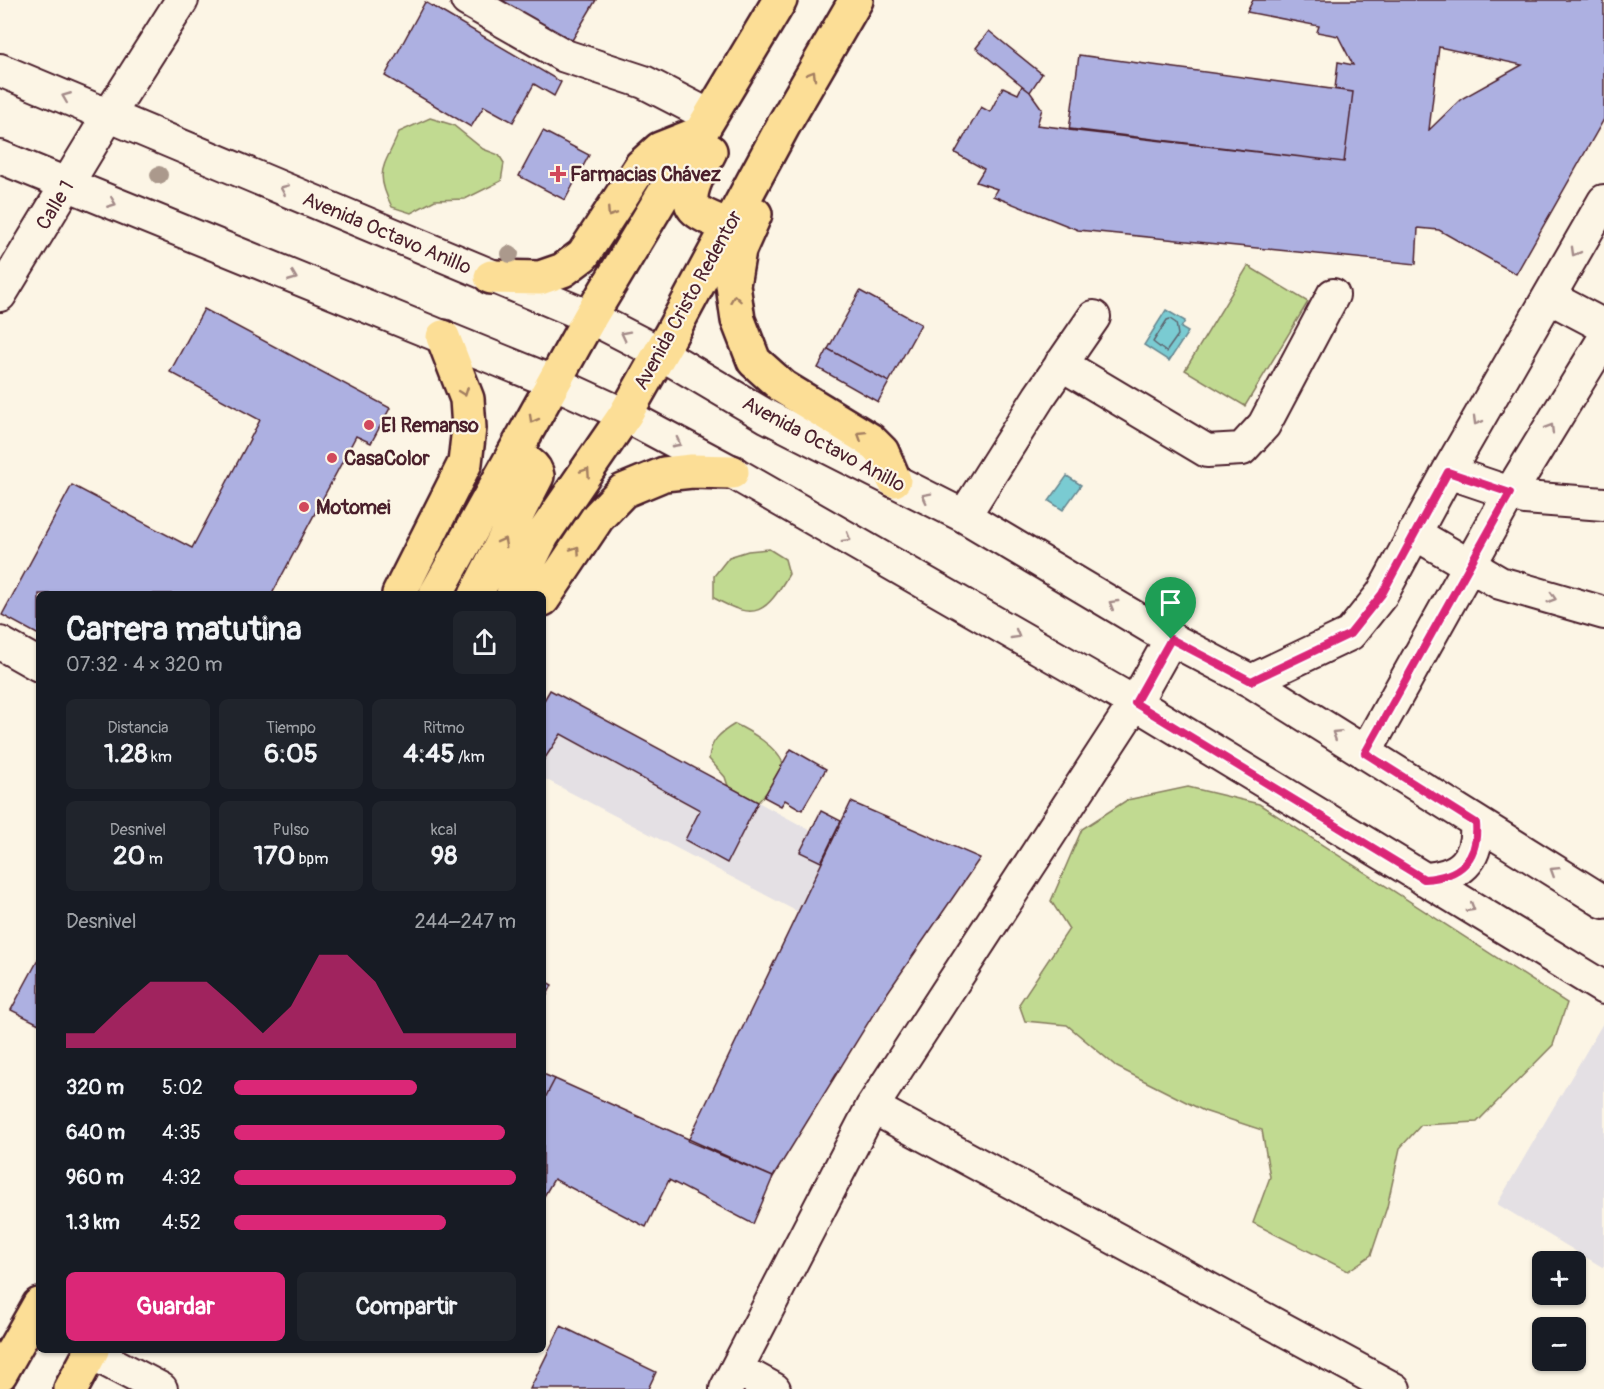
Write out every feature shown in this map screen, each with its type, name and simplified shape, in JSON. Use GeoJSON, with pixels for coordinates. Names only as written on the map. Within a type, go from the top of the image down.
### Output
{"type":"FeatureCollection","features":[{"type":"Feature","properties":{"kind":"highway"},"geometry":{"type":"LineString","coordinates":[[438,591],[590,317],[780,0]]}},
{"type":"Feature","properties":{"kind":"highway","name":"Avenida Cristo Redentor"},"geometry":{"type":"LineString","coordinates":[[514,591],[542,536],[625,415],[783,126],[856,0]]}},
{"type":"Feature","properties":{"kind":"highway"},"geometry":{"type":"LineString","coordinates":[[728,226],[695,210],[690,200],[692,188],[743,83],[752,47]]}},
{"type":"Feature","properties":{"kind":"highway"},"geometry":{"type":"LineString","coordinates":[[491,277],[540,278],[563,270],[583,255],[641,166],[660,149],[704,125]]}},
{"type":"Feature","properties":{"kind":"highway"},"geometry":{"type":"LineString","coordinates":[[762,166],[760,193],[754,216],[740,250],[733,285],[738,320],[746,344],[754,361],[783,387],[870,440],[882,452],[894,480]]}},
{"type":"Feature","properties":{"kind":"highway"},"geometry":{"type":"LineString","coordinates":[[401,591],[465,464],[469,428],[467,399],[443,337]]}},
{"type":"Feature","properties":{"kind":"highway"},"geometry":{"type":"LineString","coordinates":[[478,591],[537,476],[536,469],[530,464],[512,457]]}},
{"type":"Feature","properties":{"kind":"highway"},"geometry":{"type":"LineString","coordinates":[[546,594],[597,518],[623,491],[663,474],[692,471],[732,472]]}},
{"type":"Feature","properties":{"kind":"highway"},"geometry":{"type":"LineString","coordinates":[[0,1374],[36,1310]]}},
{"type":"Feature","properties":{"kind":"highway"},"geometry":{"type":"LineString","coordinates":[[71,1389],[90,1353]]}},
{"type":"Feature","properties":{"kind":"street","name":"Calle 1"},"geometry":{"type":"LineString","coordinates":[[0,295],[109,114],[182,0]]}},
{"type":"Feature","properties":{"kind":"street"},"geometry":{"type":"LineString","coordinates":[[467,0],[565,56],[644,82],[704,125]]}},
{"type":"Feature","properties":{"kind":"street","name":"Avenida Octavo Anillo"},"geometry":{"type":"LineString","coordinates":[[0,70],[590,317],[660,353],[768,417],[964,516],[1171,639],[1251,681],[1604,902]]}},
{"type":"Feature","properties":{"kind":"street"},"geometry":{"type":"LineString","coordinates":[[0,157],[553,382],[625,415],[732,472],[1135,703],[1604,988]]}},
{"type":"Feature","properties":{"kind":"street"},"geometry":{"type":"LineString","coordinates":[[1251,681],[1350,634],[1382,594],[1448,472],[1604,201]]}},
{"type":"Feature","properties":{"kind":"street"},"geometry":{"type":"LineString","coordinates":[[1061,364],[1208,451],[1242,449],[1264,425],[1333,295]]}},
{"type":"Feature","properties":{"kind":"street"},"geometry":{"type":"LineString","coordinates":[[1549,297],[1604,326]]}},
{"type":"Feature","properties":{"kind":"street"},"geometry":{"type":"LineString","coordinates":[[964,516],[1094,316]]}},
{"type":"Feature","properties":{"kind":"street"},"geometry":{"type":"LineString","coordinates":[[1365,753],[1510,493],[1604,339]]}},
{"type":"Feature","properties":{"kind":"street"},"geometry":{"type":"LineString","coordinates":[[1448,472],[1525,498],[1604,504]]}},
{"type":"Feature","properties":{"kind":"street"},"geometry":{"type":"LineString","coordinates":[[1414,533],[1500,583],[1604,613]]}},
{"type":"Feature","properties":{"kind":"street"},"geometry":{"type":"LineString","coordinates":[[774,1389],[732,1379],[872,1107],[1135,703],[1171,639]]}},
{"type":"Feature","properties":{"kind":"street"},"geometry":{"type":"LineString","coordinates":[[0,643],[36,663]]}},
{"type":"Feature","properties":{"kind":"street"},"geometry":{"type":"LineString","coordinates":[[1424,879],[1439,878],[1453,873],[1465,864],[1473,852],[1477,837],[1476,823]]}},
{"type":"Feature","properties":{"kind":"street"},"geometry":{"type":"LineString","coordinates":[[872,1107],[1394,1389]]}},
{"type":"Feature","properties":{"kind":"street"},"geometry":{"type":"LineString","coordinates":[[95,1353],[161,1389]]}},
{"type":"Feature","properties":{"kind":"shaded area"},"geometry":{"type":"Polygon","coordinates":[[[550,690],[832,842],[798,912],[546,780],[546,697],[550,690]]]}},
{"type":"Feature","properties":{"kind":"shaded area"},"geometry":{"type":"Polygon","coordinates":[[[1603,1023],[1604,1268],[1586,1257],[1586,1251],[1576,1251],[1497,1204],[1603,1023]]]}},
{"type":"Feature","properties":{"kind":"green space"},"geometry":{"type":"Polygon","coordinates":[[[430,118],[453,125],[483,149],[499,155],[504,163],[501,181],[465,199],[435,200],[411,213],[392,207],[383,185],[383,169],[399,132],[430,118]]]}},
{"type":"Feature","properties":{"kind":"green space"},"geometry":{"type":"Polygon","coordinates":[[[1248,266],[1308,302],[1245,406],[1185,370],[1248,266]]]}},
{"type":"Feature","properties":{"kind":"green space"},"geometry":{"type":"Polygon","coordinates":[[[769,549],[785,559],[789,574],[766,605],[759,610],[740,610],[714,598],[714,576],[729,557],[748,551],[769,549]]]}},
{"type":"Feature","properties":{"kind":"green space"},"geometry":{"type":"Polygon","coordinates":[[[735,724],[769,746],[783,763],[766,793],[758,802],[728,786],[725,777],[709,759],[711,747],[717,738],[735,724]]]}},
{"type":"Feature","properties":{"kind":"green space"},"geometry":{"type":"Polygon","coordinates":[[[1188,787],[1259,804],[1567,1003],[1553,1045],[1477,1122],[1421,1125],[1400,1148],[1387,1207],[1371,1255],[1348,1271],[1253,1223],[1270,1177],[1262,1130],[1204,1111],[1117,1067],[1067,1025],[1025,1021],[1019,1004],[1069,929],[1051,901],[1082,829],[1127,800],[1188,787]]]}},
{"type":"Feature","properties":{"kind":"water"},"geometry":{"type":"Polygon","coordinates":[[[1166,310],[1185,321],[1181,328],[1188,332],[1169,361],[1144,345],[1166,310]]]}},
{"type":"Feature","properties":{"kind":"water"},"geometry":{"type":"Polygon","coordinates":[[[1067,476],[1081,485],[1063,510],[1049,501],[1067,476]]]}},
{"type":"Feature","properties":{"kind":"building"},"geometry":{"type":"Polygon","coordinates":[[[499,0],[596,0],[571,42],[499,0]]]}},
{"type":"Feature","properties":{"kind":"building"},"geometry":{"type":"Polygon","coordinates":[[[1253,0],[1604,0],[1604,119],[1516,274],[1439,230],[1418,228],[1416,264],[1078,230],[993,196],[997,189],[976,182],[984,169],[955,153],[981,107],[990,112],[1003,87],[1018,94],[1022,86],[1030,92],[1042,109],[1037,125],[1344,162],[1353,92],[1335,89],[1338,62],[1353,65],[1338,36],[1317,32],[1319,26],[1247,12],[1253,0]],[[1439,47],[1429,130],[1461,99],[1522,65],[1439,47]]]}},
{"type":"Feature","properties":{"kind":"building"},"geometry":{"type":"Polygon","coordinates":[[[425,2],[561,82],[554,96],[534,84],[513,122],[484,106],[471,127],[385,76],[425,2]]]}},
{"type":"Feature","properties":{"kind":"building"},"geometry":{"type":"Polygon","coordinates":[[[989,31],[1042,74],[1030,92],[976,48],[989,31]]]}},
{"type":"Feature","properties":{"kind":"building"},"geometry":{"type":"Polygon","coordinates":[[[1079,55],[1353,92],[1344,162],[1069,130],[1079,55]]]}},
{"type":"Feature","properties":{"kind":"building"},"geometry":{"type":"Polygon","coordinates":[[[543,131],[589,155],[565,200],[519,176],[543,131]]]}},
{"type":"Feature","properties":{"kind":"building"},"geometry":{"type":"Polygon","coordinates":[[[860,291],[921,324],[889,382],[828,349],[860,291]]]}},
{"type":"Feature","properties":{"kind":"building"},"geometry":{"type":"Polygon","coordinates":[[[204,309],[390,408],[371,443],[356,436],[274,591],[36,591],[36,633],[2,615],[72,485],[192,548],[260,420],[170,372],[204,309]]]}},
{"type":"Feature","properties":{"kind":"building"},"geometry":{"type":"Polygon","coordinates":[[[828,349],[889,382],[878,402],[818,368],[828,349]]]}},
{"type":"Feature","properties":{"kind":"building"},"geometry":{"type":"Polygon","coordinates":[[[550,690],[758,802],[727,863],[685,840],[700,810],[561,734],[546,756],[546,697],[550,690]]]}},
{"type":"Feature","properties":{"kind":"building"},"geometry":{"type":"Polygon","coordinates":[[[791,749],[826,769],[802,810],[785,800],[781,806],[764,797],[791,749]]]}},
{"type":"Feature","properties":{"kind":"building"},"geometry":{"type":"Polygon","coordinates":[[[851,802],[980,858],[879,1005],[773,1177],[688,1141],[851,802]]]}},
{"type":"Feature","properties":{"kind":"building"},"geometry":{"type":"Polygon","coordinates":[[[821,811],[841,821],[821,862],[800,852],[821,811]]]}},
{"type":"Feature","properties":{"kind":"building"},"geometry":{"type":"Polygon","coordinates":[[[36,964],[36,1022],[11,1010],[36,964]]]}},
{"type":"Feature","properties":{"kind":"building"},"geometry":{"type":"Polygon","coordinates":[[[546,982],[552,985],[546,997],[546,982]]]}},
{"type":"Feature","properties":{"kind":"building"},"geometry":{"type":"Polygon","coordinates":[[[546,1075],[555,1079],[546,1096],[546,1075]]]}},
{"type":"Feature","properties":{"kind":"building"},"geometry":{"type":"Polygon","coordinates":[[[555,1079],[773,1177],[753,1224],[669,1180],[646,1227],[554,1179],[546,1193],[546,1096],[555,1079]]]}},
{"type":"Feature","properties":{"kind":"building"},"geometry":{"type":"Polygon","coordinates":[[[561,1326],[656,1372],[648,1389],[530,1389],[561,1326]]]}},
{"type":"Feature","properties":{"kind":"place","name":"Farmacias Chávez"},"geometry":{"type":"Point","coordinates":[558,174]}},
{"type":"Feature","properties":{"kind":"place","name":"El Remanso"},"geometry":{"type":"Point","coordinates":[369,425]}},
{"type":"Feature","properties":{"kind":"place","name":"CasaColor"},"geometry":{"type":"Point","coordinates":[332,458]}},
{"type":"Feature","properties":{"kind":"place","name":"Motomei"},"geometry":{"type":"Point","coordinates":[304,507]}},
{"type":"Feature","properties":{"kind":"route"},"geometry":{"type":"LineString","coordinates":[[1448,472],[1510,493],[1365,753],[1476,823],[1477,837],[1473,852],[1465,864],[1453,873],[1439,878],[1424,879],[1135,703],[1171,639],[1251,681],[1350,634],[1382,594],[1448,472]]}}]}
